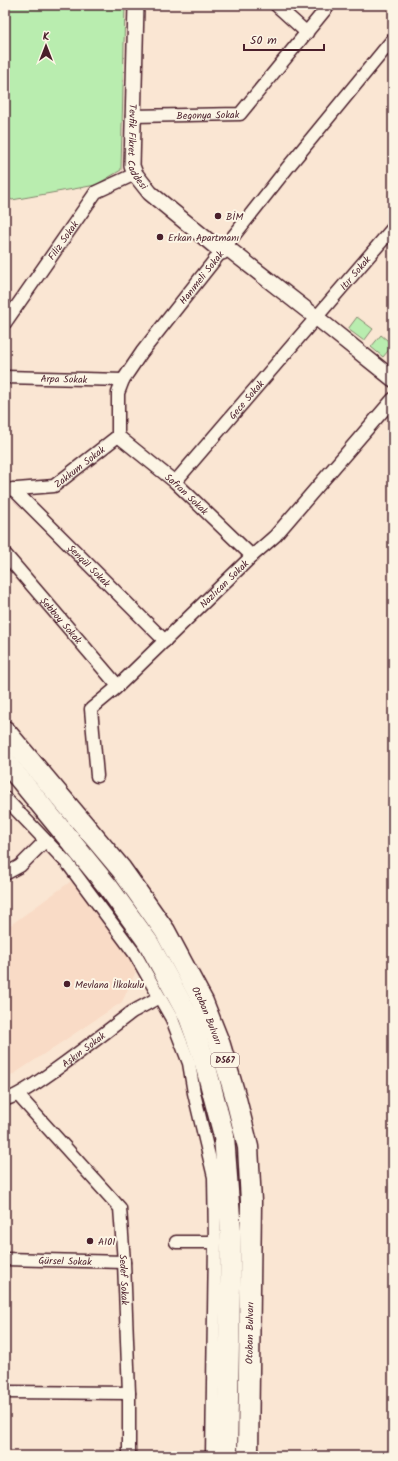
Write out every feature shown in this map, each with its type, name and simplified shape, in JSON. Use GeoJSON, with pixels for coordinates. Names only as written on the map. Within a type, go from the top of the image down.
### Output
{"type":"FeatureCollection","features":[{"type":"Feature","properties":{"kind":"highway","name":"Otoban Bulvarı"},"geometry":{"type":"LineString","coordinates":[[5,731],[121,869],[166,931],[203,1002],[220,1045],[235,1095],[248,1147],[251,1202],[248,1456]]}},
{"type":"Feature","properties":{"kind":"highway","name":"Otoban Bulvarı"},"geometry":{"type":"LineString","coordinates":[[5,761],[109,888],[148,942],[189,1018],[202,1056],[224,1136],[231,1231],[227,1456]]}},
{"type":"Feature","properties":{"kind":"street","name":"Tevfik Fikret Caddesi"},"geometry":{"type":"LineString","coordinates":[[136,5],[132,116],[132,166],[135,174],[150,193],[317,318],[393,378]]}},
{"type":"Feature","properties":{"kind":"street"},"geometry":{"type":"LineString","coordinates":[[276,5],[307,33]]}},
{"type":"Feature","properties":{"kind":"street","name":"Begonya Sokak"},"geometry":{"type":"LineString","coordinates":[[132,116],[240,114],[329,5]]}},
{"type":"Feature","properties":{"kind":"street","name":"Hanımeli Sokak"},"geometry":{"type":"LineString","coordinates":[[118,436],[118,393],[123,380],[142,352],[288,167],[393,39]]}},
{"type":"Feature","properties":{"kind":"street","name":"Filiz Sokak"},"geometry":{"type":"LineString","coordinates":[[5,323],[96,192],[135,174]]}},
{"type":"Feature","properties":{"kind":"street","name":"Itır Sokak"},"geometry":{"type":"LineString","coordinates":[[317,318],[393,228]]}},
{"type":"Feature","properties":{"kind":"street","name":"Gece Sokak"},"geometry":{"type":"LineString","coordinates":[[176,482],[317,318]]}},
{"type":"Feature","properties":{"kind":"street","name":"Arpa Sokak"},"geometry":{"type":"LineString","coordinates":[[5,377],[123,380]]}},
{"type":"Feature","properties":{"kind":"street","name":"Nazlıcan Sokak"},"geometry":{"type":"LineString","coordinates":[[97,776],[91,709],[118,686],[252,556],[275,536],[393,399]]}},
{"type":"Feature","properties":{"kind":"street","name":"Safran Sokak"},"geometry":{"type":"LineString","coordinates":[[118,436],[176,482],[252,556]]}},
{"type":"Feature","properties":{"kind":"street","name":"Zakkum Sokak"},"geometry":{"type":"LineString","coordinates":[[9,490],[54,486],[118,436]]}},
{"type":"Feature","properties":{"kind":"street","name":"Şengül Sokak"},"geometry":{"type":"LineString","coordinates":[[9,490],[165,641]]}},
{"type":"Feature","properties":{"kind":"street","name":"Şebboy Sokak"},"geometry":{"type":"LineString","coordinates":[[5,554],[118,686]]}},
{"type":"Feature","properties":{"kind":"street"},"geometry":{"type":"LineString","coordinates":[[6,800],[68,864],[136,954],[172,1019],[189,1063],[194,1093],[214,1177],[215,1242],[212,1456]]}},
{"type":"Feature","properties":{"kind":"street"},"geometry":{"type":"LineString","coordinates":[[5,874],[20,866],[45,841]]}},
{"type":"Feature","properties":{"kind":"street","name":"Aşkın Sokak"},"geometry":{"type":"LineString","coordinates":[[9,1099],[64,1063],[134,1011],[160,997]]}},
{"type":"Feature","properties":{"kind":"street","name":"Sedef Sokak"},"geometry":{"type":"LineString","coordinates":[[9,1099],[120,1208],[124,1262],[129,1393],[129,1456]]}},
{"type":"Feature","properties":{"kind":"street"},"geometry":{"type":"LineString","coordinates":[[176,1242],[215,1242]]}},
{"type":"Feature","properties":{"kind":"street","name":"Gürsel Sokak"},"geometry":{"type":"LineString","coordinates":[[5,1259],[124,1262]]}},
{"type":"Feature","properties":{"kind":"street"},"geometry":{"type":"LineString","coordinates":[[5,1392],[129,1393]]}},
{"type":"Feature","properties":{"kind":"shaded area","name":"Mevlana İlkokulu"},"geometry":{"type":"Polygon","coordinates":[[[74,879],[138,967],[122,1002],[5,1080],[5,929],[74,879]]]}},
{"type":"Feature","properties":{"kind":"green space"},"geometry":{"type":"Polygon","coordinates":[[[5,5],[125,5],[121,170],[96,185],[12,200],[5,196],[5,5]]]}},
{"type":"Feature","properties":{"kind":"green space"},"geometry":{"type":"Polygon","coordinates":[[[357,317],[373,329],[364,341],[348,329],[357,317]]]}},
{"type":"Feature","properties":{"kind":"green space"},"geometry":{"type":"Polygon","coordinates":[[[381,335],[393,345],[383,357],[371,347],[381,335]]]}},
{"type":"Feature","properties":{"kind":"place","name":"BİM"},"geometry":{"type":"Point","coordinates":[218,216]}},
{"type":"Feature","properties":{"kind":"place","name":"Erkan Apartmanı"},"geometry":{"type":"Point","coordinates":[160,237]}},
{"type":"Feature","properties":{"kind":"place","name":"Mevlana İlkokulu"},"geometry":{"type":"Point","coordinates":[67,984]}},
{"type":"Feature","properties":{"kind":"place","name":"A101"},"geometry":{"type":"Point","coordinates":[90,1241]}}]}
